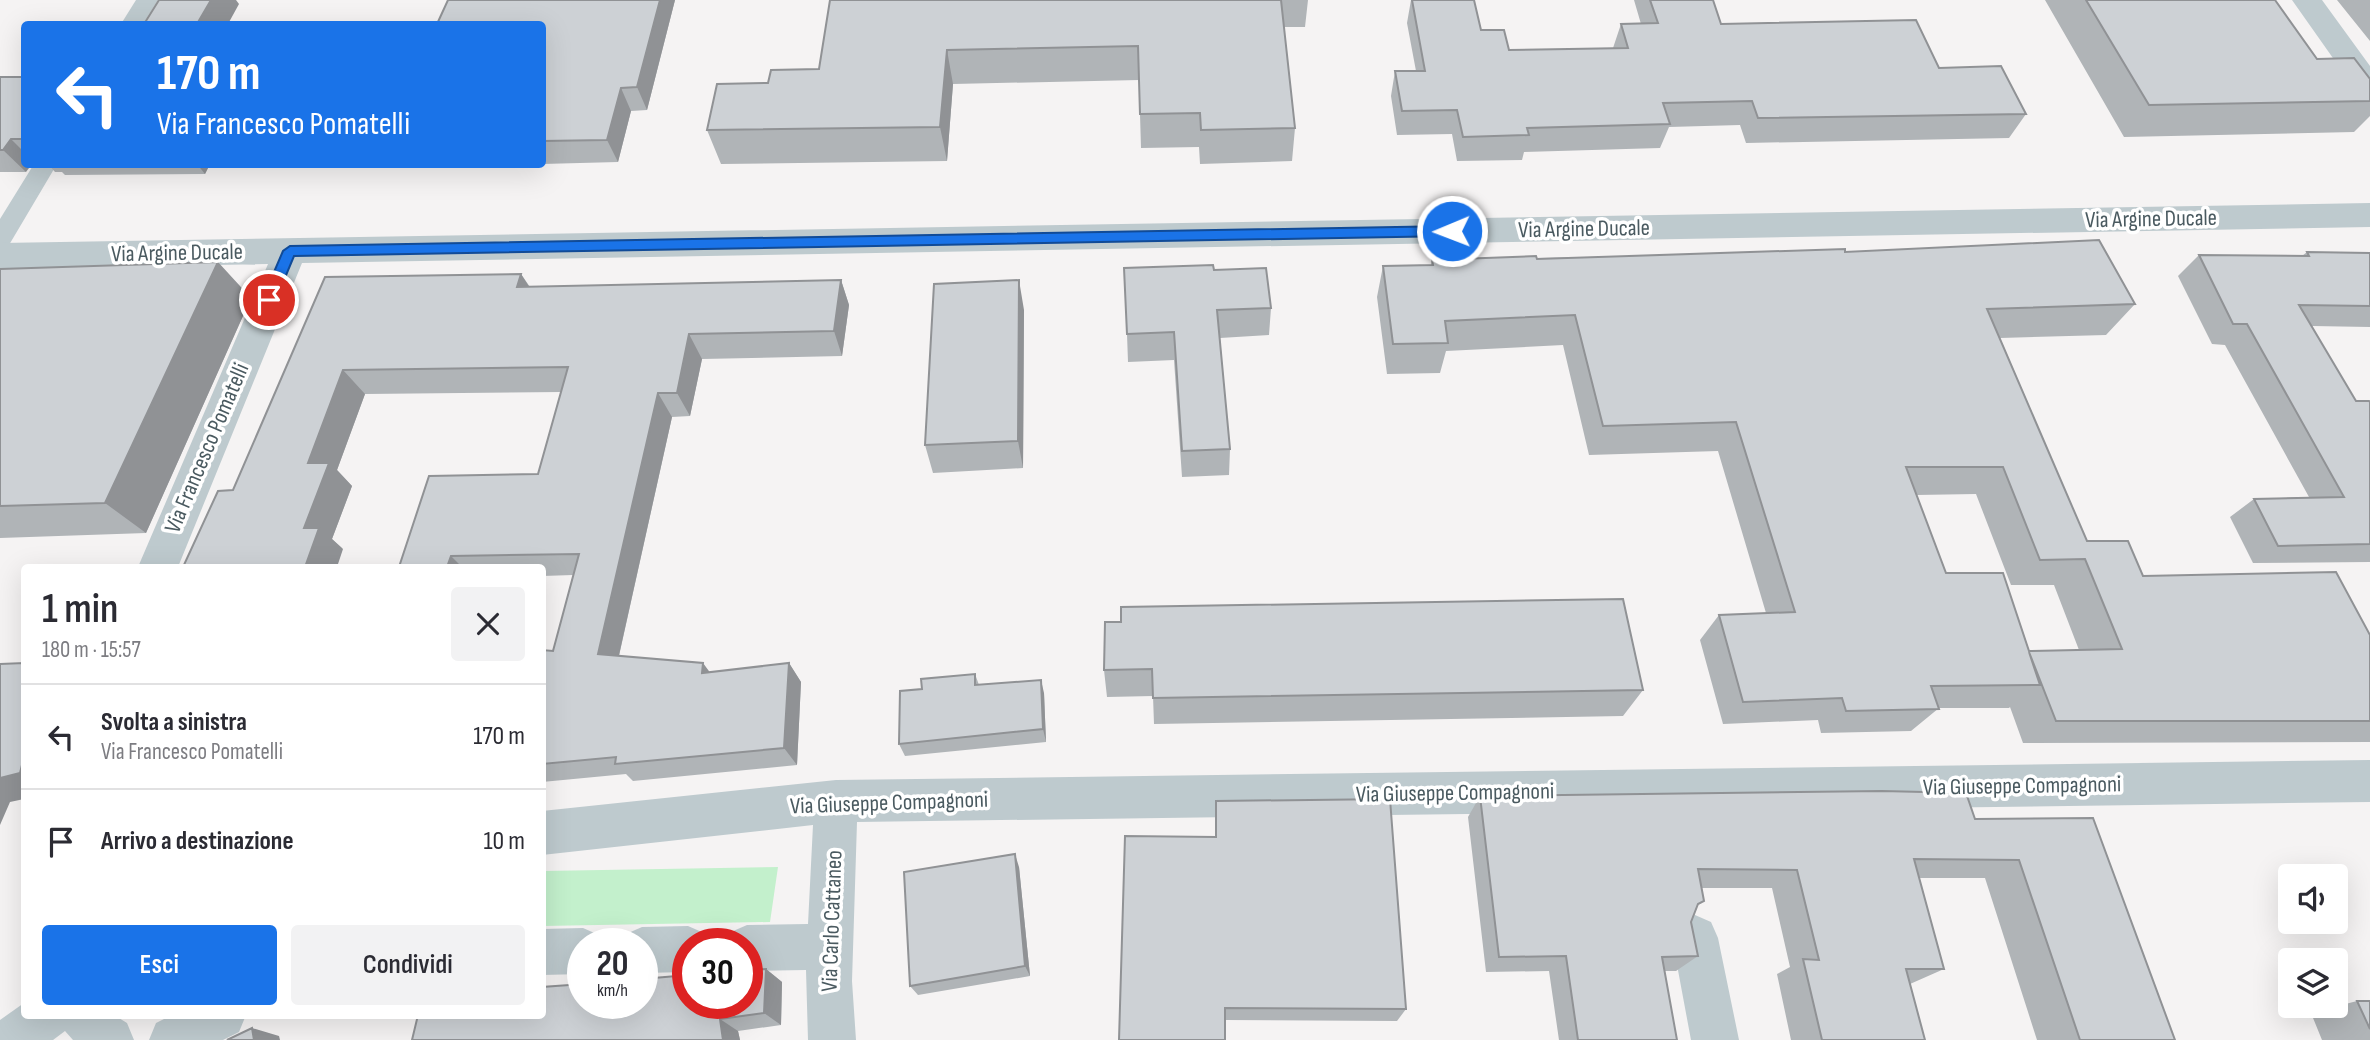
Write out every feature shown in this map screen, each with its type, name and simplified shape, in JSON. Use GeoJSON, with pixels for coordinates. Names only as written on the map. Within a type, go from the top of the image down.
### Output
{"type":"FeatureCollection","features":[{"type":"Feature","properties":{"kind":"street"},"geometry":{"type":"LineString","coordinates":[[2307,0],[2370,88]]}},
{"type":"Feature","properties":{"kind":"street","name":"Via Argine Ducale"},"geometry":{"type":"LineString","coordinates":[[0,256],[2370,215]]}},
{"type":"Feature","properties":{"kind":"street","name":"Via Francesco Pomatelli"},"geometry":{"type":"LineString","coordinates":[[159,564],[290,251]]}},
{"type":"Feature","properties":{"kind":"street","name":"Via Giuseppe Compagnoni"},"geometry":{"type":"LineString","coordinates":[[546,833],[836,801],[2370,781]]}},
{"type":"Feature","properties":{"kind":"street","name":"Via Carlo Cattaneo"},"geometry":{"type":"LineString","coordinates":[[832,1040],[828,981],[836,801]]}},
{"type":"Feature","properties":{"kind":"street"},"geometry":{"type":"LineString","coordinates":[[1695,939],[1714,1040]]}},
{"type":"Feature","properties":{"kind":"street"},"geometry":{"type":"LineString","coordinates":[[763,948],[831,946]]}},
{"type":"Feature","properties":{"kind":"street"},"geometry":{"type":"LineString","coordinates":[[546,952],[567,951]]}},
{"type":"Feature","properties":{"kind":"street"},"geometry":{"type":"LineString","coordinates":[[14,1040],[21,1013]]}},
{"type":"Feature","properties":{"kind":"street"},"geometry":{"type":"LineString","coordinates":[[14,1040],[43,1019]]}},
{"type":"Feature","properties":{"kind":"street"},"geometry":{"type":"LineString","coordinates":[[86,1019],[100,1035],[110,1040]]}},
{"type":"Feature","properties":{"kind":"street"},"geometry":{"type":"LineString","coordinates":[[173,1040],[214,1019]]}},
{"type":"Feature","properties":{"kind":"lane"},"geometry":{"type":"LineString","coordinates":[[134,21],[147,0]]}},
{"type":"Feature","properties":{"kind":"lane"},"geometry":{"type":"LineString","coordinates":[[0,240],[44,168]]}},
{"type":"Feature","properties":{"kind":"green space"},"geometry":{"type":"Polygon","coordinates":[[[778,867],[770,922],[546,926],[546,871],[778,867]]]}},
{"type":"Feature","properties":{"kind":"building"},"geometry":{"type":"Polygon","coordinates":[[[159,0],[211,0],[199,21],[146,21],[159,0]]]}},
{"type":"Feature","properties":{"kind":"building"},"geometry":{"type":"Polygon","coordinates":[[[448,0],[660,0],[637,87],[621,88],[607,140],[546,141],[546,21],[438,21],[448,0]]]}},
{"type":"Feature","properties":{"kind":"building"},"geometry":{"type":"Polygon","coordinates":[[[830,0],[1281,0],[1295,128],[1201,130],[1200,113],[1140,114],[1138,46],[947,50],[940,127],[707,130],[717,84],[768,83],[771,70],[819,69],[830,0]]]}},
{"type":"Feature","properties":{"kind":"building"},"geometry":{"type":"Polygon","coordinates":[[[1412,0],[1474,0],[1481,30],[1504,30],[1509,50],[1628,48],[1621,24],[1658,23],[1650,0],[1713,0],[1721,24],[1916,20],[1939,68],[2001,66],[2026,114],[1758,118],[1752,101],[1663,103],[1670,124],[1527,128],[1529,135],[1463,137],[1457,110],[1402,111],[1395,71],[1425,71],[1412,0]]]}},
{"type":"Feature","properties":{"kind":"building"},"geometry":{"type":"Polygon","coordinates":[[[2086,0],[2275,0],[2317,59],[2354,58],[2370,79],[2370,101],[2149,105],[2086,0]]]}},
{"type":"Feature","properties":{"kind":"building"},"geometry":{"type":"Polygon","coordinates":[[[0,77],[21,77],[21,139],[11,139],[3,150],[0,150],[0,77]]]}},
{"type":"Feature","properties":{"kind":"building"},"geometry":{"type":"Polygon","coordinates":[[[2099,240],[2135,304],[1987,309],[2087,541],[2128,541],[2143,576],[2336,572],[2370,635],[2370,721],[2056,721],[2029,652],[2040,685],[1931,686],[1939,709],[1846,711],[1842,698],[1743,702],[1719,615],[1795,612],[1736,422],[1603,426],[1575,315],[1445,321],[1448,343],[1393,344],[1383,266],[1433,265],[1432,260],[1536,256],[1537,259],[1845,249],[1845,252],[2099,240]],[[1906,467],[1946,573],[2003,573],[2029,651],[2122,649],[2085,559],[2040,560],[2003,467],[1906,467]]]}},
{"type":"Feature","properties":{"kind":"building"},"geometry":{"type":"Polygon","coordinates":[[[2307,252],[2370,253],[2370,306],[2299,305],[2356,401],[2370,402],[2370,544],[2278,546],[2254,499],[2344,497],[2247,324],[2233,324],[2199,255],[2309,256],[2307,252]]]}},
{"type":"Feature","properties":{"kind":"building"},"geometry":{"type":"Polygon","coordinates":[[[218,262],[105,503],[0,506],[0,269],[218,262]]]}},
{"type":"Feature","properties":{"kind":"building"},"geometry":{"type":"Polygon","coordinates":[[[1213,265],[1214,270],[1266,268],[1271,308],[1217,310],[1230,449],[1182,451],[1174,332],[1127,334],[1124,268],[1213,265]]]}},
{"type":"Feature","properties":{"kind":"building"},"geometry":{"type":"Polygon","coordinates":[[[521,274],[517,287],[841,280],[834,331],[689,334],[677,393],[658,393],[598,654],[703,663],[702,673],[789,663],[784,748],[615,764],[616,757],[546,764],[546,650],[553,651],[579,554],[451,556],[448,564],[400,564],[429,476],[538,474],[568,367],[343,370],[308,463],[329,463],[304,528],[319,528],[306,564],[184,564],[218,491],[233,490],[325,277],[521,274]]]}},
{"type":"Feature","properties":{"kind":"building"},"geometry":{"type":"Polygon","coordinates":[[[1019,280],[1018,441],[925,445],[934,284],[1019,280]]]}},
{"type":"Feature","properties":{"kind":"building"},"geometry":{"type":"Polygon","coordinates":[[[1623,599],[1643,690],[1153,698],[1152,669],[1104,670],[1105,622],[1121,622],[1121,607],[1623,599]]]}},
{"type":"Feature","properties":{"kind":"building"},"geometry":{"type":"Polygon","coordinates":[[[21,663],[21,769],[20,773],[0,778],[0,664],[21,663]]]}},
{"type":"Feature","properties":{"kind":"building"},"geometry":{"type":"Polygon","coordinates":[[[975,674],[975,685],[1041,680],[1043,729],[899,744],[900,691],[922,689],[921,679],[975,674]]]}},
{"type":"Feature","properties":{"kind":"building"},"geometry":{"type":"Polygon","coordinates":[[[1882,791],[1966,793],[1975,819],[2093,818],[2175,1040],[2080,1040],[2019,860],[1914,859],[1944,969],[1906,969],[1925,1040],[1822,1040],[1803,959],[1819,960],[1797,870],[1698,869],[1704,901],[1698,904],[1691,922],[1698,956],[1662,957],[1677,1040],[1578,1040],[1566,956],[1499,957],[1480,796],[1882,791]]]}},
{"type":"Feature","properties":{"kind":"building"},"geometry":{"type":"Polygon","coordinates":[[[1390,799],[1406,1009],[1225,1008],[1225,1040],[1119,1040],[1125,836],[1216,837],[1216,801],[1390,799]]]}},
{"type":"Feature","properties":{"kind":"building"},"geometry":{"type":"Polygon","coordinates":[[[1015,854],[1025,966],[910,986],[904,872],[1015,854]]]}},
{"type":"Feature","properties":{"kind":"building"},"geometry":{"type":"Polygon","coordinates":[[[763,969],[766,969],[764,1013],[763,969]]]}},
{"type":"Feature","properties":{"kind":"building"},"geometry":{"type":"Polygon","coordinates":[[[672,976],[672,1019],[720,1019],[723,1040],[412,1040],[417,1019],[546,1019],[546,987],[567,985],[567,1019],[658,1019],[658,978],[672,976]]]}},
{"type":"Feature","properties":{"kind":"building"},"geometry":{"type":"Polygon","coordinates":[[[2357,1001],[2370,1001],[2370,1029],[2357,1001]]]}},
{"type":"Feature","properties":{"kind":"building"},"geometry":{"type":"Polygon","coordinates":[[[252,1028],[254,1040],[227,1040],[252,1028]]]}},
{"type":"Feature","properties":{"kind":"route"},"geometry":{"type":"LineString","coordinates":[[269,300],[290,251],[1452,231]]}}]}
